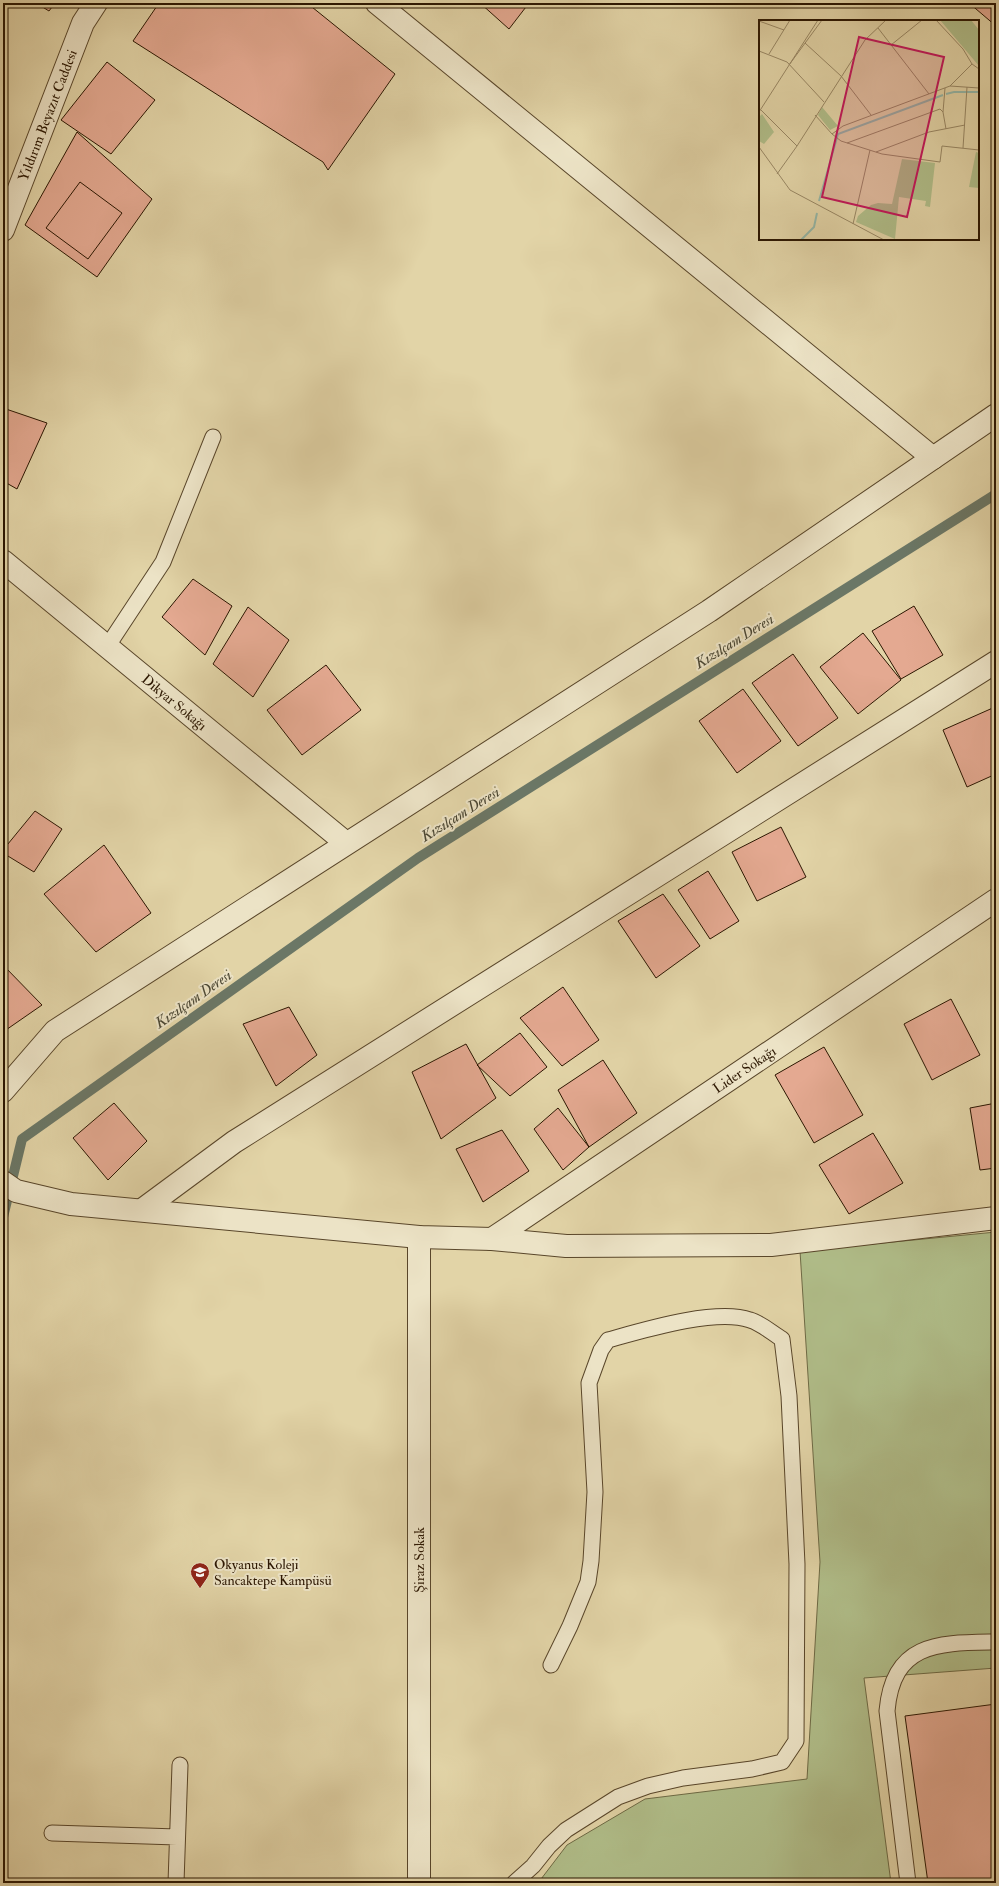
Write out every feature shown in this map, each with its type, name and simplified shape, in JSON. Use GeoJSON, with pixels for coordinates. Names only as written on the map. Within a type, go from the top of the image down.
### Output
{"type":"FeatureCollection","features":[{"type":"Feature","properties":{"kind":"street","name":"Yıldırım Beyazıt Caddesi"},"geometry":{"type":"LineString","coordinates":[[3,230],[83,23],[96,3]]}},
{"type":"Feature","properties":{"kind":"street"},"geometry":{"type":"LineString","coordinates":[[381,4],[933,458]]}},
{"type":"Feature","properties":{"kind":"street"},"geometry":{"type":"LineString","coordinates":[[3,1091],[54,1031],[709,611],[996,415]]}},
{"type":"Feature","properties":{"kind":"street","name":"Dikyar Sokağı"},"geometry":{"type":"LineString","coordinates":[[3,561],[346,844]]}},
{"type":"Feature","properties":{"kind":"street"},"geometry":{"type":"LineString","coordinates":[[142,1210],[234,1142],[996,662]]}},
{"type":"Feature","properties":{"kind":"street","name":"Lider Sokağı"},"geometry":{"type":"LineString","coordinates":[[492,1238],[996,900]]}},
{"type":"Feature","properties":{"kind":"street"},"geometry":{"type":"LineString","coordinates":[[10,1186],[71,1204],[419,1237],[492,1238],[566,1246],[771,1245],[996,1218]]}},
{"type":"Feature","properties":{"kind":"street","name":"Şiraz Sokak"},"geometry":{"type":"LineString","coordinates":[[419,1237],[419,1883]]}},
{"type":"Feature","properties":{"kind":"lane"},"geometry":{"type":"LineString","coordinates":[[107,647],[163,562],[213,437]]}},
{"type":"Feature","properties":{"kind":"lane"},"geometry":{"type":"LineString","coordinates":[[514,1883],[533,1866],[549,1846],[566,1830],[618,1797],[648,1786],[683,1778],[734,1772],[782,1762],[796,1741],[797,1564],[789,1396],[782,1339],[751,1320],[736,1316],[687,1320],[608,1340],[600,1350],[589,1383],[595,1492],[588,1582],[570,1626],[551,1665]]}},
{"type":"Feature","properties":{"kind":"lane"},"geometry":{"type":"LineString","coordinates":[[908,1883],[887,1711],[888,1694],[894,1678],[904,1664],[918,1652],[935,1645],[954,1642],[996,1642]]}},
{"type":"Feature","properties":{"kind":"lane"},"geometry":{"type":"LineString","coordinates":[[176,1883],[180,1765]]}},
{"type":"Feature","properties":{"kind":"lane"},"geometry":{"type":"LineString","coordinates":[[52,1833],[177,1837]]}},
{"type":"Feature","properties":{"kind":"green space"},"geometry":{"type":"Polygon","coordinates":[[[996,1232],[996,1668],[864,1678],[891,1883],[538,1883],[567,1845],[645,1799],[807,1779],[820,1562],[800,1251],[996,1232]]]}},
{"type":"Feature","properties":{"kind":"building"},"geometry":{"type":"Polygon","coordinates":[[[36,3],[55,3],[49,11],[36,3]]]}},
{"type":"Feature","properties":{"kind":"building"},"geometry":{"type":"Polygon","coordinates":[[[159,3],[307,3],[395,74],[328,170],[323,162],[133,41],[159,3]]]}},
{"type":"Feature","properties":{"kind":"building"},"geometry":{"type":"Polygon","coordinates":[[[480,3],[529,3],[509,29],[480,3]]]}},
{"type":"Feature","properties":{"kind":"building"},"geometry":{"type":"Polygon","coordinates":[[[969,3],[996,3],[996,26],[969,3]]]}},
{"type":"Feature","properties":{"kind":"building"},"geometry":{"type":"Polygon","coordinates":[[[107,62],[155,100],[111,154],[61,120],[107,62]]]}},
{"type":"Feature","properties":{"kind":"building"},"geometry":{"type":"Polygon","coordinates":[[[77,132],[152,199],[97,277],[25,225],[77,132]]]}},
{"type":"Feature","properties":{"kind":"building"},"geometry":{"type":"Polygon","coordinates":[[[80,182],[122,213],[88,259],[46,228],[80,182]]]}},
{"type":"Feature","properties":{"kind":"building"},"geometry":{"type":"Polygon","coordinates":[[[3,408],[47,423],[17,489],[3,481],[3,408]]]}},
{"type":"Feature","properties":{"kind":"building"},"geometry":{"type":"Polygon","coordinates":[[[193,579],[232,606],[205,655],[162,617],[193,579]]]}},
{"type":"Feature","properties":{"kind":"building"},"geometry":{"type":"Polygon","coordinates":[[[914,606],[943,655],[901,679],[872,631],[914,606]]]}},
{"type":"Feature","properties":{"kind":"building"},"geometry":{"type":"Polygon","coordinates":[[[248,607],[289,640],[253,697],[213,664],[248,607]]]}},
{"type":"Feature","properties":{"kind":"building"},"geometry":{"type":"Polygon","coordinates":[[[863,633],[901,680],[858,714],[820,667],[863,633]]]}},
{"type":"Feature","properties":{"kind":"building"},"geometry":{"type":"Polygon","coordinates":[[[793,654],[838,718],[798,746],[752,683],[793,654]]]}},
{"type":"Feature","properties":{"kind":"building"},"geometry":{"type":"Polygon","coordinates":[[[326,665],[361,710],[302,755],[267,710],[326,665]]]}},
{"type":"Feature","properties":{"kind":"building"},"geometry":{"type":"Polygon","coordinates":[[[743,689],[781,741],[737,773],[699,721],[743,689]]]}},
{"type":"Feature","properties":{"kind":"building"},"geometry":{"type":"Polygon","coordinates":[[[995,707],[996,774],[967,787],[943,730],[995,707]]]}},
{"type":"Feature","properties":{"kind":"building"},"geometry":{"type":"Polygon","coordinates":[[[35,811],[62,829],[34,872],[3,853],[3,850],[35,811]]]}},
{"type":"Feature","properties":{"kind":"building"},"geometry":{"type":"Polygon","coordinates":[[[781,827],[806,877],[757,901],[732,852],[781,827]]]}},
{"type":"Feature","properties":{"kind":"building"},"geometry":{"type":"Polygon","coordinates":[[[104,845],[151,913],[96,952],[44,894],[104,845]]]}},
{"type":"Feature","properties":{"kind":"building"},"geometry":{"type":"Polygon","coordinates":[[[708,871],[739,921],[710,939],[678,890],[708,871]]]}},
{"type":"Feature","properties":{"kind":"building"},"geometry":{"type":"Polygon","coordinates":[[[663,894],[700,946],[656,978],[618,921],[663,894]]]}},
{"type":"Feature","properties":{"kind":"building"},"geometry":{"type":"Polygon","coordinates":[[[3,965],[42,1005],[3,1032],[3,965]]]}},
{"type":"Feature","properties":{"kind":"building"},"geometry":{"type":"Polygon","coordinates":[[[563,987],[599,1040],[562,1066],[520,1018],[563,987]]]}},
{"type":"Feature","properties":{"kind":"building"},"geometry":{"type":"Polygon","coordinates":[[[951,999],[980,1055],[932,1080],[904,1024],[951,999]]]}},
{"type":"Feature","properties":{"kind":"building"},"geometry":{"type":"Polygon","coordinates":[[[289,1007],[317,1055],[276,1086],[243,1024],[289,1007]]]}},
{"type":"Feature","properties":{"kind":"building"},"geometry":{"type":"Polygon","coordinates":[[[520,1033],[547,1067],[510,1096],[477,1065],[520,1033]]]}},
{"type":"Feature","properties":{"kind":"building"},"geometry":{"type":"Polygon","coordinates":[[[466,1044],[496,1098],[441,1139],[412,1072],[466,1044]]]}},
{"type":"Feature","properties":{"kind":"building"},"geometry":{"type":"Polygon","coordinates":[[[824,1047],[863,1115],[814,1143],[775,1075],[824,1047]]]}},
{"type":"Feature","properties":{"kind":"building"},"geometry":{"type":"Polygon","coordinates":[[[603,1060],[637,1113],[589,1147],[558,1090],[603,1060]]]}},
{"type":"Feature","properties":{"kind":"building"},"geometry":{"type":"Polygon","coordinates":[[[114,1103],[147,1141],[108,1180],[73,1138],[114,1103]]]}},
{"type":"Feature","properties":{"kind":"building"},"geometry":{"type":"Polygon","coordinates":[[[996,1103],[996,1168],[980,1170],[970,1108],[996,1103]]]}},
{"type":"Feature","properties":{"kind":"building"},"geometry":{"type":"Polygon","coordinates":[[[558,1108],[589,1147],[563,1170],[534,1129],[558,1108]]]}},
{"type":"Feature","properties":{"kind":"building"},"geometry":{"type":"Polygon","coordinates":[[[502,1130],[529,1171],[483,1202],[456,1149],[502,1130]]]}},
{"type":"Feature","properties":{"kind":"building"},"geometry":{"type":"Polygon","coordinates":[[[873,1133],[903,1183],[849,1214],[819,1165],[873,1133]]]}},
{"type":"Feature","properties":{"kind":"building"},"geometry":{"type":"Polygon","coordinates":[[[996,1704],[996,1883],[928,1883],[905,1716],[996,1704]]]}},
{"type":"Feature","properties":{"kind":"waterway","name":"Kızılçam Deresi"},"geometry":{"type":"LineString","coordinates":[[3,1217],[22,1139],[418,858],[996,494]]}},
{"type":"Feature","properties":{"kind":"place","name":"Okyanus Koleji Sancaktepe Kampüsü"},"geometry":{"type":"Point","coordinates":[200,1589]}}]}
